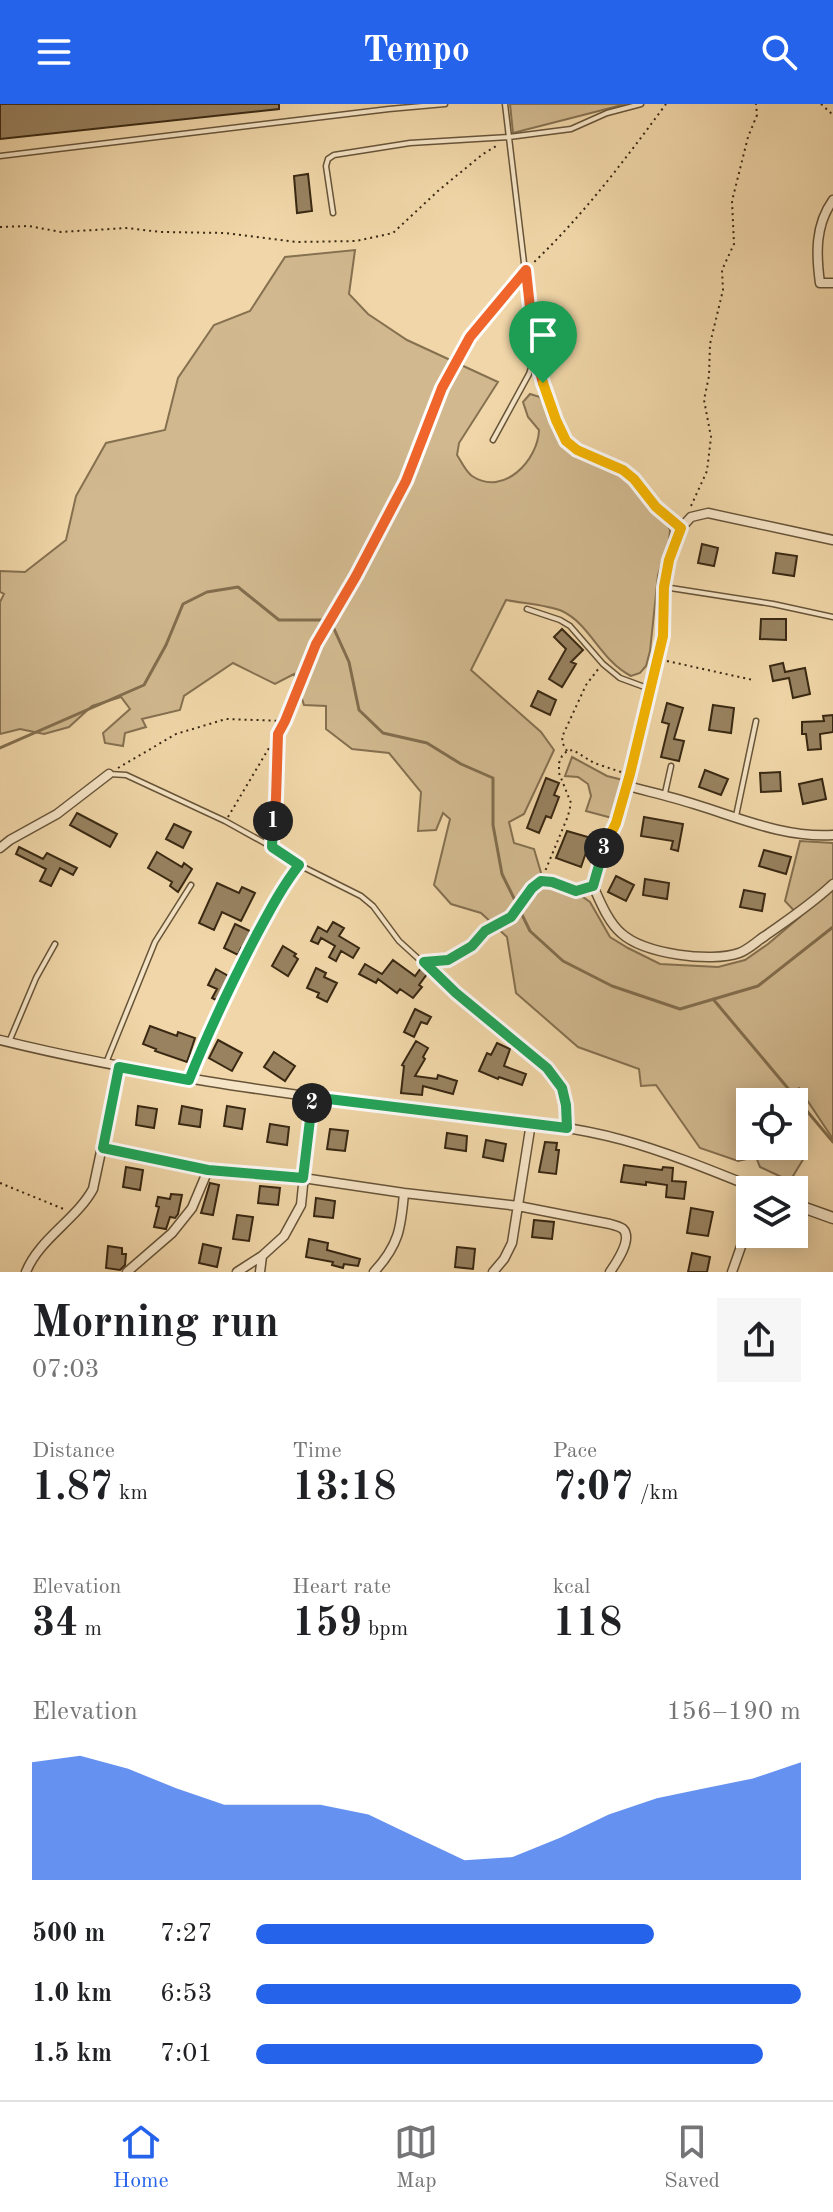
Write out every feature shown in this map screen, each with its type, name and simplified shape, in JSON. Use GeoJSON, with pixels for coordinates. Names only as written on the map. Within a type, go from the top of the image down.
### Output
{"type":"FeatureCollection","features":[{"type":"Feature","properties":{"kind":"street"},"geometry":{"type":"LineString","coordinates":[[833,200],[819,227],[817,258],[820,283],[833,283]]}},
{"type":"Feature","properties":{"kind":"street"},"geometry":{"type":"LineString","coordinates":[[833,540],[708,513],[691,517],[681,528],[664,587],[663,636],[628,786],[602,852],[593,886],[604,909],[622,934],[646,946],[683,956],[714,957],[741,953],[816,901],[833,884]]}},
{"type":"Feature","properties":{"kind":"street"},"geometry":{"type":"LineString","coordinates":[[0,848],[57,814],[109,774]]}},
{"type":"Feature","properties":{"kind":"street"},"geometry":{"type":"LineString","coordinates":[[628,786],[770,829],[809,837],[833,835]]}},
{"type":"Feature","properties":{"kind":"street"},"geometry":{"type":"LineString","coordinates":[[4,1041],[189,1080],[567,1128],[625,1140],[736,1180]]}},
{"type":"Feature","properties":{"kind":"street"},"geometry":{"type":"LineString","coordinates":[[26,1272],[34,1257],[86,1202],[93,1189],[119,1067]]}},
{"type":"Feature","properties":{"kind":"street"},"geometry":{"type":"LineString","coordinates":[[237,1272],[262,1256],[284,1236],[301,1205],[312,1097]]}},
{"type":"Feature","properties":{"kind":"street"},"geometry":{"type":"LineString","coordinates":[[493,1272],[512,1243],[531,1123]]}},
{"type":"Feature","properties":{"kind":"street"},"geometry":{"type":"LineString","coordinates":[[103,1148],[208,1170],[303,1178],[518,1206],[610,1224],[623,1229],[626,1235],[624,1249],[610,1272]]}},
{"type":"Feature","properties":{"kind":"street"},"geometry":{"type":"LineString","coordinates":[[127,1272],[172,1233],[192,1208],[208,1170]]}},
{"type":"Feature","properties":{"kind":"street"},"geometry":{"type":"LineString","coordinates":[[374,1272],[396,1244],[401,1229],[404,1193]]}},
{"type":"Feature","properties":{"kind":"street"},"geometry":{"type":"LineString","coordinates":[[808,1209],[833,1218]]}},
{"type":"Feature","properties":{"kind":"street"},"geometry":{"type":"LineString","coordinates":[[732,1272],[740,1248]]}},
{"type":"Feature","properties":{"kind":"street"},"geometry":{"type":"LineString","coordinates":[[260,1272],[262,1256]]}},
{"type":"Feature","properties":{"kind":"lane"},"geometry":{"type":"LineString","coordinates":[[0,156],[445,104]]}},
{"type":"Feature","properties":{"kind":"lane"},"geometry":{"type":"LineString","coordinates":[[493,440],[529,374],[535,355],[505,104]]}},
{"type":"Feature","properties":{"kind":"lane"},"geometry":{"type":"LineString","coordinates":[[333,213],[326,166],[328,159],[334,155],[410,143],[509,138],[571,129],[607,113],[641,104]]}},
{"type":"Feature","properties":{"kind":"lane"},"geometry":{"type":"LineString","coordinates":[[664,587],[833,617]]}},
{"type":"Feature","properties":{"kind":"lane"},"geometry":{"type":"LineString","coordinates":[[527,609],[570,626],[603,664],[620,678],[650,689]]}},
{"type":"Feature","properties":{"kind":"lane"},"geometry":{"type":"LineString","coordinates":[[736,818],[756,721]]}},
{"type":"Feature","properties":{"kind":"lane"},"geometry":{"type":"LineString","coordinates":[[664,796],[671,766]]}},
{"type":"Feature","properties":{"kind":"lane"},"geometry":{"type":"LineString","coordinates":[[109,774],[126,775],[225,821],[299,865],[361,896],[373,906],[399,941],[547,1068],[562,1088],[567,1128]]}},
{"type":"Feature","properties":{"kind":"lane"},"geometry":{"type":"LineString","coordinates":[[189,1080],[211,1023],[243,960],[285,883],[299,865]]}},
{"type":"Feature","properties":{"kind":"lane"},"geometry":{"type":"LineString","coordinates":[[106,1064],[155,942],[191,885]]}},
{"type":"Feature","properties":{"kind":"lane"},"geometry":{"type":"LineString","coordinates":[[4,1041],[55,944]]}},
{"type":"Feature","properties":{"kind":"path"},"geometry":{"type":"LineString","coordinates":[[225,821],[285,721],[316,644],[406,481],[442,388],[470,337],[526,270],[556,242],[608,182],[666,104]]}},
{"type":"Feature","properties":{"kind":"path"},"geometry":{"type":"LineString","coordinates":[[691,517],[691,504],[707,471],[711,437],[704,400],[709,376],[710,344],[723,290],[722,270],[734,244],[732,201],[748,137],[757,115],[756,104]]}},
{"type":"Feature","properties":{"kind":"path"},"geometry":{"type":"LineString","coordinates":[[821,104],[833,115]]}},
{"type":"Feature","properties":{"kind":"path"},"geometry":{"type":"LineString","coordinates":[[0,227],[29,226],[61,232],[126,228],[226,233],[297,242],[356,241],[393,233],[439,190],[483,154],[509,138]]}},
{"type":"Feature","properties":{"kind":"path"},"geometry":{"type":"LineString","coordinates":[[535,355],[566,441],[577,450],[623,470],[656,507],[681,528]]}},
{"type":"Feature","properties":{"kind":"path"},"geometry":{"type":"LineString","coordinates":[[658,659],[753,680]]}},
{"type":"Feature","properties":{"kind":"path"},"geometry":{"type":"LineString","coordinates":[[567,751],[562,737],[586,685],[603,664]]}},
{"type":"Feature","properties":{"kind":"path"},"geometry":{"type":"LineString","coordinates":[[109,774],[176,734],[226,719],[285,721]]}},
{"type":"Feature","properties":{"kind":"path"},"geometry":{"type":"LineString","coordinates":[[272,847],[278,734]]}},
{"type":"Feature","properties":{"kind":"path"},"geometry":{"type":"LineString","coordinates":[[424,962],[448,960],[472,946],[485,931],[511,917],[532,888],[541,881],[571,803],[559,773],[559,763],[567,751],[573,750],[611,770],[630,774]]}},
{"type":"Feature","properties":{"kind":"path"},"geometry":{"type":"LineString","coordinates":[[541,881],[576,891],[593,886]]}},
{"type":"Feature","properties":{"kind":"path"},"geometry":{"type":"LineString","coordinates":[[0,1183],[75,1213]]}},
{"type":"Feature","properties":{"kind":"shaded area"},"geometry":{"type":"Polygon","coordinates":[[[510,104],[626,104],[513,133],[510,104]]]}},
{"type":"Feature","properties":{"kind":"shaded area"},"geometry":{"type":"Polygon","coordinates":[[[355,250],[349,294],[368,314],[407,340],[498,382],[459,443],[457,455],[472,476],[496,482],[507,479],[526,463],[533,453],[539,430],[528,417],[523,402],[530,394],[540,397],[566,447],[575,455],[629,479],[644,502],[665,520],[670,530],[669,541],[658,575],[650,651],[646,666],[640,673],[631,676],[620,669],[580,624],[562,611],[506,600],[471,670],[541,732],[554,750],[524,814],[509,822],[514,843],[534,849],[542,876],[590,902],[610,937],[628,948],[660,964],[718,967],[745,960],[800,917],[785,901],[800,841],[833,843],[833,1139],[808,1102],[808,1088],[736,1088],[736,1160],[742,1160],[738,1161],[700,1148],[656,1085],[641,1086],[639,1069],[578,1047],[516,993],[507,937],[481,913],[451,904],[434,885],[450,819],[443,813],[436,830],[418,831],[421,792],[389,753],[352,749],[326,729],[326,706],[304,705],[294,674],[275,684],[233,663],[184,696],[180,710],[142,719],[146,727],[125,733],[123,746],[105,743],[103,733],[130,709],[121,697],[92,706],[69,727],[44,734],[20,729],[0,734],[0,602],[4,594],[0,592],[0,571],[25,572],[66,540],[76,496],[106,443],[165,430],[178,378],[214,325],[250,311],[285,257],[355,250]]]}},
{"type":"Feature","properties":{"kind":"shaded area"},"geometry":{"type":"Polygon","coordinates":[[[572,757],[607,776],[623,780],[612,818],[586,811],[591,796],[588,784],[578,777],[565,776],[572,757]]]}},
{"type":"Feature","properties":{"kind":"shaded area"},"geometry":{"type":"Polygon","coordinates":[[[757,1160],[803,1160],[793,1176],[779,1176],[760,1167],[757,1160]]]}},
{"type":"Feature","properties":{"kind":"building"},"geometry":{"type":"Polygon","coordinates":[[[0,104],[279,104],[279,109],[0,139],[0,104]]]}},
{"type":"Feature","properties":{"kind":"building"},"geometry":{"type":"Polygon","coordinates":[[[308,174],[312,211],[297,213],[294,176],[308,174]]]}},
{"type":"Feature","properties":{"kind":"building"},"geometry":{"type":"Polygon","coordinates":[[[702,544],[718,548],[714,566],[698,563],[702,544]]]}},
{"type":"Feature","properties":{"kind":"building"},"geometry":{"type":"Polygon","coordinates":[[[776,553],[797,556],[794,576],[773,573],[776,553]]]}},
{"type":"Feature","properties":{"kind":"building"},"geometry":{"type":"Polygon","coordinates":[[[761,619],[786,619],[786,640],[760,639],[761,619]]]}},
{"type":"Feature","properties":{"kind":"building"},"geometry":{"type":"Polygon","coordinates":[[[562,629],[583,650],[571,662],[576,664],[562,687],[549,679],[566,649],[554,637],[562,629]]]}},
{"type":"Feature","properties":{"kind":"building"},"geometry":{"type":"Polygon","coordinates":[[[783,663],[785,672],[805,668],[810,694],[793,698],[789,678],[773,681],[770,666],[783,663]]]}},
{"type":"Feature","properties":{"kind":"building"},"geometry":{"type":"Polygon","coordinates":[[[538,691],[556,700],[550,715],[531,706],[538,691]]]}},
{"type":"Feature","properties":{"kind":"building"},"geometry":{"type":"Polygon","coordinates":[[[667,703],[683,708],[674,739],[684,741],[679,761],[661,757],[669,724],[662,722],[667,703]]]}},
{"type":"Feature","properties":{"kind":"building"},"geometry":{"type":"Polygon","coordinates":[[[713,705],[734,708],[731,733],[709,730],[713,705]]]}},
{"type":"Feature","properties":{"kind":"building"},"geometry":{"type":"Polygon","coordinates":[[[833,715],[833,732],[820,734],[821,749],[808,750],[806,734],[802,734],[802,722],[824,721],[823,716],[833,715]]]}},
{"type":"Feature","properties":{"kind":"building"},"geometry":{"type":"Polygon","coordinates":[[[705,770],[728,779],[721,795],[699,787],[705,770]]]}},
{"type":"Feature","properties":{"kind":"building"},"geometry":{"type":"Polygon","coordinates":[[[780,772],[781,791],[761,792],[760,773],[780,772]]]}},
{"type":"Feature","properties":{"kind":"building"},"geometry":{"type":"Polygon","coordinates":[[[546,778],[559,783],[554,795],[559,797],[551,818],[546,816],[539,833],[527,828],[546,778]]]}},
{"type":"Feature","properties":{"kind":"building"},"geometry":{"type":"Polygon","coordinates":[[[822,779],[826,799],[803,804],[799,784],[822,779]]]}},
{"type":"Feature","properties":{"kind":"building"},"geometry":{"type":"Polygon","coordinates":[[[77,813],[117,834],[110,847],[70,825],[77,813]]]}},
{"type":"Feature","properties":{"kind":"building"},"geometry":{"type":"Polygon","coordinates":[[[644,817],[683,824],[678,851],[671,849],[673,841],[641,836],[644,817]]]}},
{"type":"Feature","properties":{"kind":"building"},"geometry":{"type":"Polygon","coordinates":[[[174,824],[191,832],[183,848],[166,839],[174,824]]]}},
{"type":"Feature","properties":{"kind":"building"},"geometry":{"type":"Polygon","coordinates":[[[567,831],[591,838],[581,867],[556,858],[567,831]]]}},
{"type":"Feature","properties":{"kind":"building"},"geometry":{"type":"Polygon","coordinates":[[[19,847],[43,859],[47,853],[77,868],[73,875],[60,868],[51,886],[40,881],[46,869],[16,854],[19,847]]]}},
{"type":"Feature","properties":{"kind":"building"},"geometry":{"type":"Polygon","coordinates":[[[764,850],[791,857],[786,874],[759,866],[764,850]]]}},
{"type":"Feature","properties":{"kind":"building"},"geometry":{"type":"Polygon","coordinates":[[[157,852],[182,867],[184,863],[192,869],[178,892],[170,886],[172,882],[148,868],[157,852]]]}},
{"type":"Feature","properties":{"kind":"building"},"geometry":{"type":"Polygon","coordinates":[[[616,876],[634,885],[626,901],[608,892],[616,876]]]}},
{"type":"Feature","properties":{"kind":"building"},"geometry":{"type":"Polygon","coordinates":[[[645,879],[669,883],[667,899],[643,895],[645,879]]]}},
{"type":"Feature","properties":{"kind":"building"},"geometry":{"type":"Polygon","coordinates":[[[217,883],[239,893],[242,887],[255,893],[241,921],[222,912],[214,930],[199,923],[217,883]]]}},
{"type":"Feature","properties":{"kind":"building"},"geometry":{"type":"Polygon","coordinates":[[[744,890],[765,894],[762,911],[740,907],[744,890]]]}},
{"type":"Feature","properties":{"kind":"building"},"geometry":{"type":"Polygon","coordinates":[[[333,922],[344,928],[339,936],[359,948],[353,958],[341,951],[336,961],[329,957],[335,946],[321,938],[318,944],[311,941],[318,927],[327,932],[333,922]]]}},
{"type":"Feature","properties":{"kind":"building"},"geometry":{"type":"Polygon","coordinates":[[[235,924],[252,932],[238,955],[224,948],[235,924]]]}},
{"type":"Feature","properties":{"kind":"building"},"geometry":{"type":"Polygon","coordinates":[[[283,946],[296,954],[294,956],[298,959],[288,976],[272,966],[283,946]]]}},
{"type":"Feature","properties":{"kind":"building"},"geometry":{"type":"Polygon","coordinates":[[[393,960],[415,976],[421,968],[427,974],[413,998],[400,989],[397,993],[378,979],[376,983],[359,974],[365,964],[382,974],[393,960]]]}},
{"type":"Feature","properties":{"kind":"building"},"geometry":{"type":"Polygon","coordinates":[[[316,968],[326,973],[324,977],[337,983],[327,1002],[317,997],[319,993],[307,988],[316,968]]]}},
{"type":"Feature","properties":{"kind":"building"},"geometry":{"type":"Polygon","coordinates":[[[216,969],[230,977],[218,1001],[212,998],[217,989],[208,985],[216,969]]]}},
{"type":"Feature","properties":{"kind":"building"},"geometry":{"type":"Polygon","coordinates":[[[415,1009],[431,1017],[427,1024],[421,1022],[414,1037],[404,1032],[415,1009]]]}},
{"type":"Feature","properties":{"kind":"building"},"geometry":{"type":"Polygon","coordinates":[[[150,1026],[177,1036],[178,1032],[195,1038],[187,1062],[143,1044],[150,1026]]]}},
{"type":"Feature","properties":{"kind":"building"},"geometry":{"type":"Polygon","coordinates":[[[218,1040],[242,1053],[232,1071],[209,1058],[218,1040]]]}},
{"type":"Feature","properties":{"kind":"building"},"geometry":{"type":"Polygon","coordinates":[[[416,1041],[428,1048],[415,1076],[437,1079],[438,1075],[457,1081],[453,1094],[423,1086],[422,1095],[401,1093],[402,1065],[416,1041]]]}},
{"type":"Feature","properties":{"kind":"building"},"geometry":{"type":"Polygon","coordinates":[[[497,1043],[510,1049],[504,1066],[526,1074],[522,1085],[479,1071],[487,1053],[491,1055],[497,1043]]]}},
{"type":"Feature","properties":{"kind":"building"},"geometry":{"type":"Polygon","coordinates":[[[274,1052],[295,1066],[285,1081],[264,1067],[274,1052]]]}},
{"type":"Feature","properties":{"kind":"building"},"geometry":{"type":"Polygon","coordinates":[[[138,1106],[157,1109],[154,1128],[136,1125],[138,1106]]]}},
{"type":"Feature","properties":{"kind":"building"},"geometry":{"type":"Polygon","coordinates":[[[182,1106],[202,1110],[200,1127],[179,1124],[182,1106]]]}},
{"type":"Feature","properties":{"kind":"building"},"geometry":{"type":"Polygon","coordinates":[[[227,1106],[245,1109],[242,1129],[224,1126],[227,1106]]]}},
{"type":"Feature","properties":{"kind":"building"},"geometry":{"type":"Polygon","coordinates":[[[270,1124],[289,1127],[287,1145],[267,1142],[270,1124]]]}},
{"type":"Feature","properties":{"kind":"building"},"geometry":{"type":"Polygon","coordinates":[[[330,1129],[348,1131],[345,1151],[327,1149],[330,1129]]]}},
{"type":"Feature","properties":{"kind":"building"},"geometry":{"type":"Polygon","coordinates":[[[447,1133],[467,1136],[466,1151],[445,1148],[447,1133]]]}},
{"type":"Feature","properties":{"kind":"building"},"geometry":{"type":"Polygon","coordinates":[[[486,1140],[506,1144],[503,1161],[483,1157],[486,1140]]]}},
{"type":"Feature","properties":{"kind":"building"},"geometry":{"type":"Polygon","coordinates":[[[545,1142],[557,1143],[556,1174],[539,1172],[545,1142]]]}},
{"type":"Feature","properties":{"kind":"building"},"geometry":{"type":"Polygon","coordinates":[[[624,1165],[662,1170],[663,1167],[673,1168],[672,1181],[686,1182],[684,1199],[666,1197],[667,1185],[621,1182],[624,1165]]]}},
{"type":"Feature","properties":{"kind":"building"},"geometry":{"type":"Polygon","coordinates":[[[126,1167],[143,1170],[140,1190],[123,1187],[126,1167]]]}},
{"type":"Feature","properties":{"kind":"building"},"geometry":{"type":"Polygon","coordinates":[[[210,1183],[219,1185],[213,1215],[201,1213],[210,1183]]]}},
{"type":"Feature","properties":{"kind":"building"},"geometry":{"type":"Polygon","coordinates":[[[260,1186],[280,1188],[278,1205],[258,1203],[260,1186]]]}},
{"type":"Feature","properties":{"kind":"building"},"geometry":{"type":"Polygon","coordinates":[[[171,1194],[182,1195],[178,1214],[175,1218],[170,1217],[166,1229],[154,1227],[158,1197],[170,1199],[171,1194]]]}},
{"type":"Feature","properties":{"kind":"building"},"geometry":{"type":"Polygon","coordinates":[[[316,1198],[335,1201],[333,1218],[314,1216],[316,1198]]]}},
{"type":"Feature","properties":{"kind":"building"},"geometry":{"type":"Polygon","coordinates":[[[691,1208],[713,1212],[708,1236],[687,1233],[691,1208]]]}},
{"type":"Feature","properties":{"kind":"building"},"geometry":{"type":"Polygon","coordinates":[[[237,1215],[253,1217],[249,1241],[233,1239],[237,1215]]]}},
{"type":"Feature","properties":{"kind":"building"},"geometry":{"type":"Polygon","coordinates":[[[534,1220],[554,1222],[552,1239],[532,1237],[534,1220]]]}},
{"type":"Feature","properties":{"kind":"building"},"geometry":{"type":"Polygon","coordinates":[[[309,1239],[328,1243],[327,1250],[360,1259],[358,1266],[344,1264],[343,1268],[332,1265],[333,1262],[306,1257],[309,1239]]]}},
{"type":"Feature","properties":{"kind":"building"},"geometry":{"type":"Polygon","coordinates":[[[203,1244],[221,1248],[217,1267],[199,1263],[203,1244]]]}},
{"type":"Feature","properties":{"kind":"building"},"geometry":{"type":"Polygon","coordinates":[[[108,1246],[122,1248],[122,1254],[126,1254],[125,1265],[120,1270],[106,1268],[108,1246]]]}},
{"type":"Feature","properties":{"kind":"building"},"geometry":{"type":"Polygon","coordinates":[[[457,1247],[475,1249],[473,1269],[455,1267],[457,1247]]]}},
{"type":"Feature","properties":{"kind":"building"},"geometry":{"type":"Polygon","coordinates":[[[692,1253],[710,1257],[707,1272],[688,1272],[692,1253]]]}},
{"type":"Feature","properties":{"kind":"waterway"},"geometry":{"type":"LineString","coordinates":[[0,748],[144,685],[166,645],[183,604],[207,592],[238,587],[279,620],[330,620],[349,662],[359,710],[383,733],[427,743],[461,764],[493,778],[493,825],[502,874],[530,931],[563,961],[612,986],[680,1009],[758,986],[833,927]]}},
{"type":"Feature","properties":{"kind":"waterway"},"geometry":{"type":"LineString","coordinates":[[713,999],[833,1142]]}},
{"type":"Feature","properties":{"kind":"route"},"geometry":{"type":"LineString","coordinates":[[526,270],[535,355],[543,383],[566,441],[577,450],[623,470],[645,491],[656,507],[681,528],[669,560],[664,587],[663,636],[628,786],[602,852],[593,886],[576,891],[541,881],[532,888],[511,917],[485,931],[472,946],[448,960],[424,962],[456,993],[547,1068],[562,1088],[567,1128],[312,1097],[303,1178],[208,1170],[103,1148],[119,1067],[189,1080],[211,1023],[285,883],[299,865],[272,847],[278,734],[316,644],[406,481],[442,388],[470,337],[526,270]]}}]}
